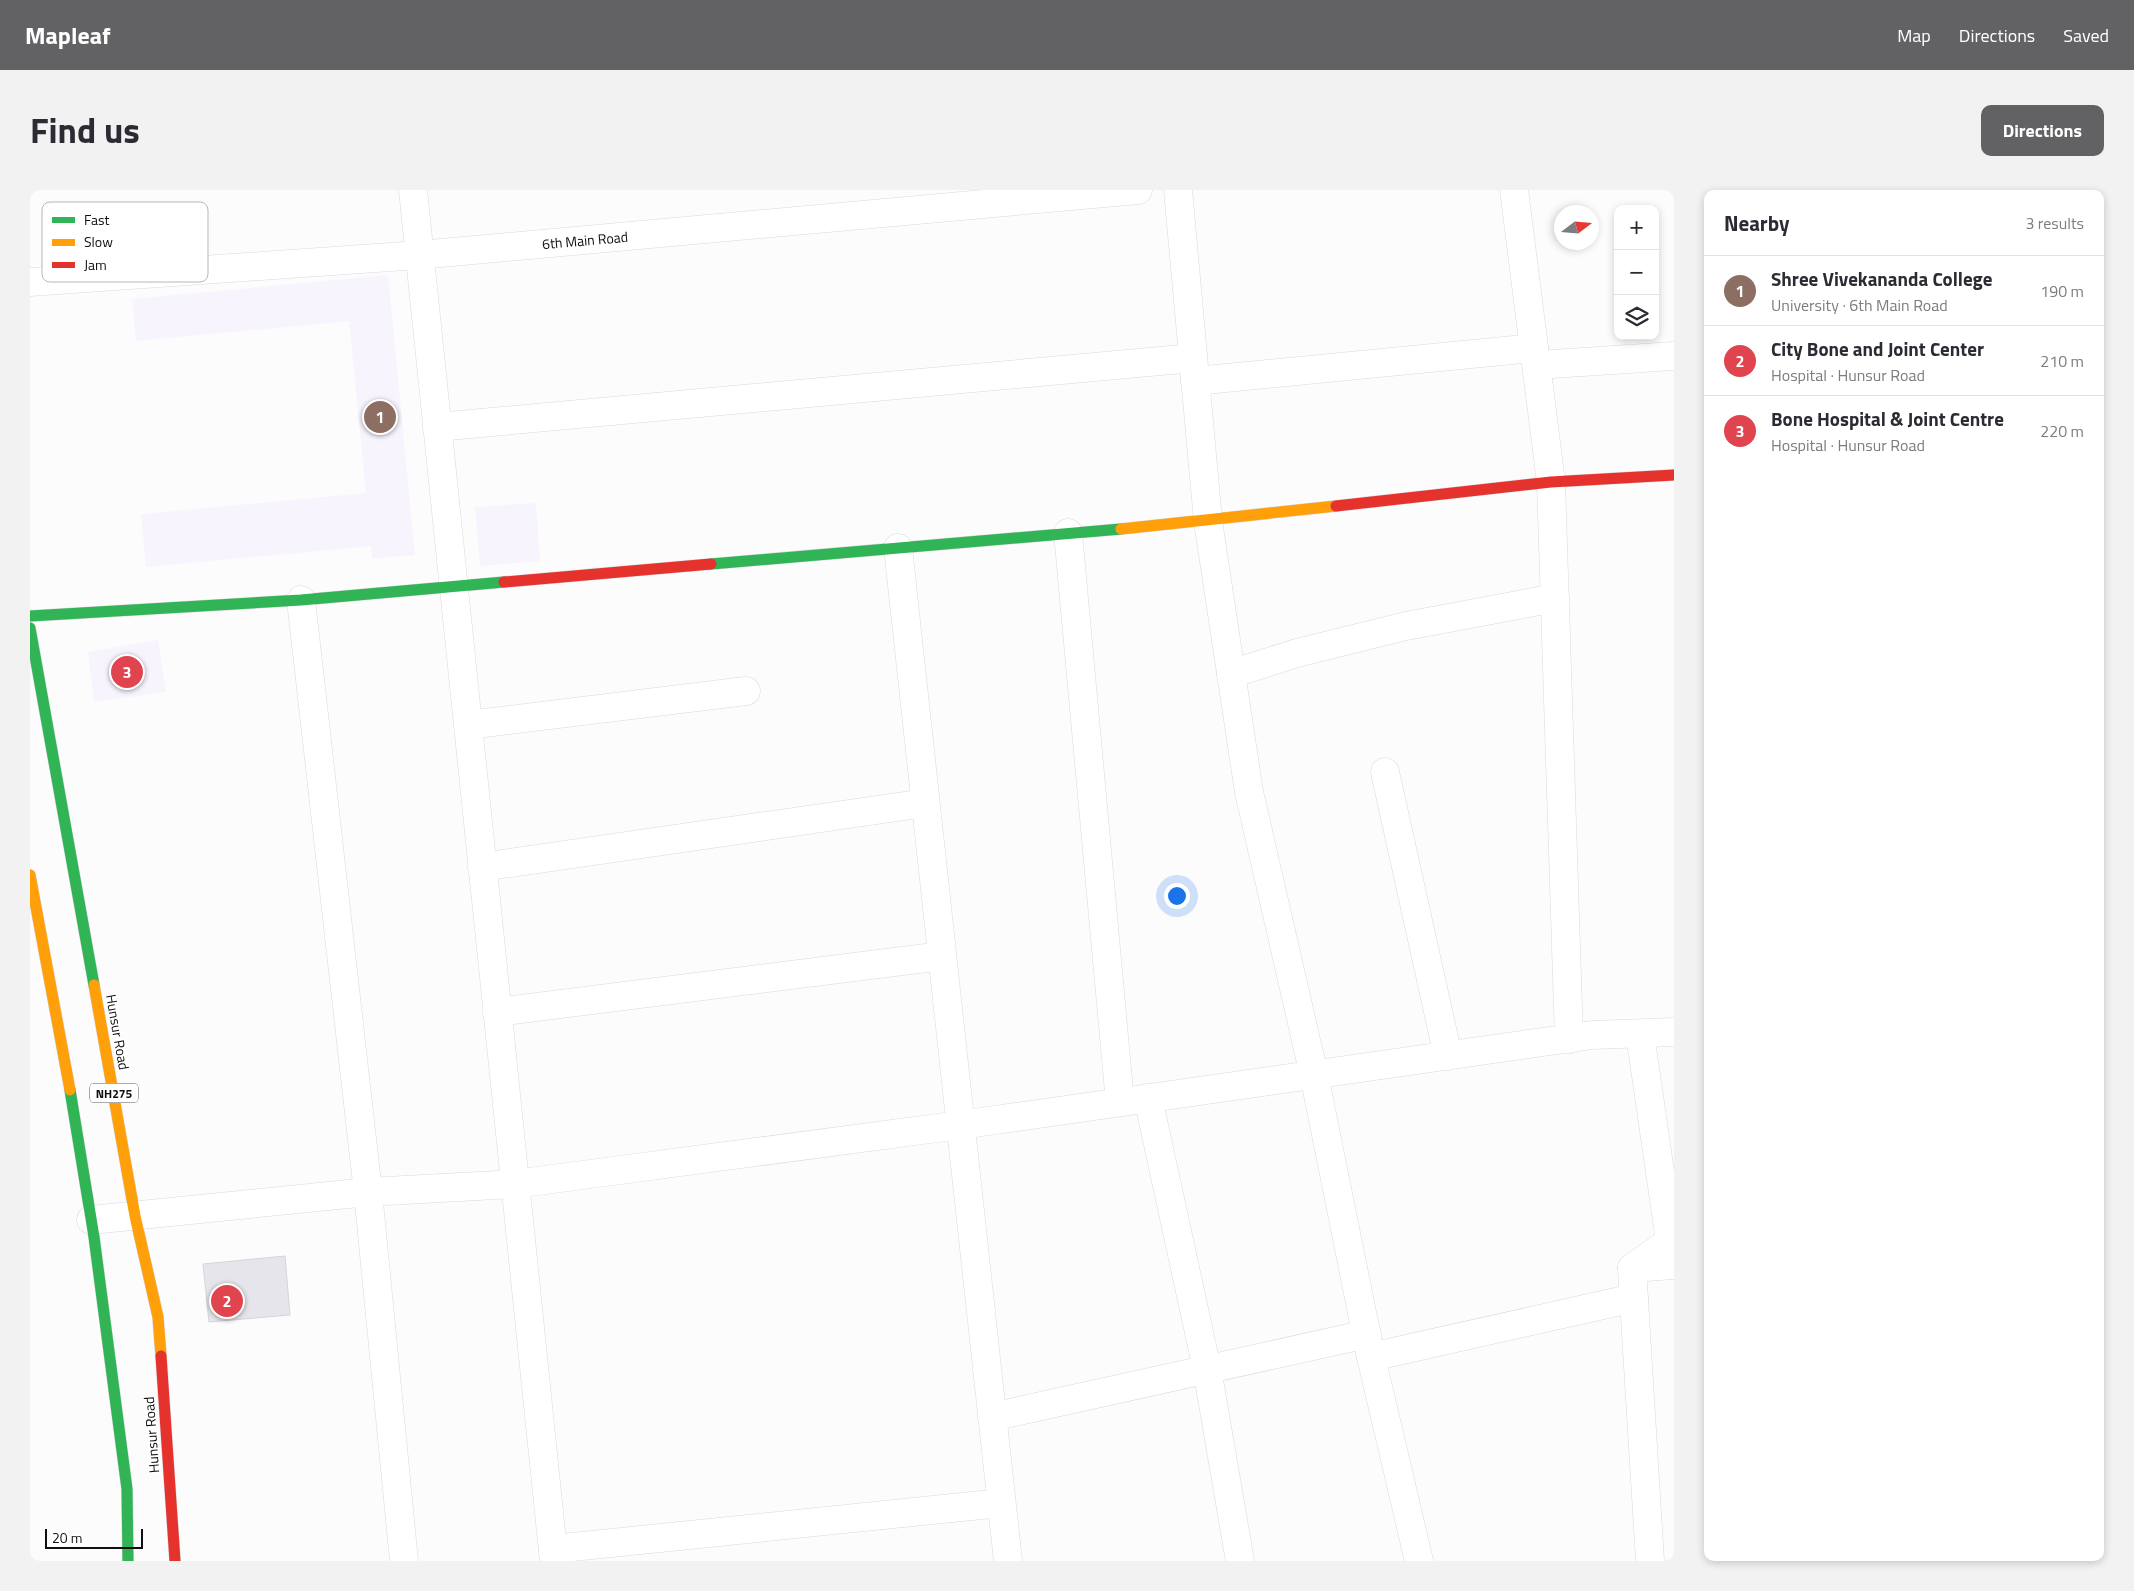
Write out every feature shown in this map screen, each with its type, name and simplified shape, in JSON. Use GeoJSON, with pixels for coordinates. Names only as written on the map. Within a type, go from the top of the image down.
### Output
{"type":"FeatureCollection","features":[{"type":"Feature","properties":{"kind":"street"},"geometry":{"type":"LineString","coordinates":[[413,190],[554,1555],[1001,1503]]}},
{"type":"Feature","properties":{"kind":"street","name":"6th Main Road"},"geometry":{"type":"LineString","coordinates":[[208,270],[419,255],[1138,190]]}},
{"type":"Feature","properties":{"kind":"street"},"geometry":{"type":"LineString","coordinates":[[1178,190],[1208,521],[1249,792],[1314,1074],[1369,1345],[1419,1561]]}},
{"type":"Feature","properties":{"kind":"street"},"geometry":{"type":"LineString","coordinates":[[1514,190],[1551,482],[1569,1038]]}},
{"type":"Feature","properties":{"kind":"street"},"geometry":{"type":"LineString","coordinates":[[437,427],[1194,369],[1535,357],[1674,356]]}},
{"type":"Feature","properties":{"kind":"street"},"geometry":{"type":"LineString","coordinates":[[30,616],[301,600],[454,587],[1208,521],[1551,482],[1674,475]]}},
{"type":"Feature","properties":{"kind":"street"},"geometry":{"type":"LineString","coordinates":[[1068,533],[1120,1102]]}},
{"type":"Feature","properties":{"kind":"street"},"geometry":{"type":"LineString","coordinates":[[898,548],[1008,1561]]}},
{"type":"Feature","properties":{"kind":"street"},"geometry":{"type":"LineString","coordinates":[[1231,674],[1297,653],[1406,626],[1555,598]]}},
{"type":"Feature","properties":{"kind":"street"},"geometry":{"type":"LineString","coordinates":[[301,600],[368,1192],[404,1561]]}},
{"type":"Feature","properties":{"kind":"street","name":"Hunsur Road"},"geometry":{"type":"LineString","coordinates":[[30,628],[136,1216],[158,1316],[175,1561]]}},
{"type":"Feature","properties":{"kind":"street"},"geometry":{"type":"LineString","coordinates":[[468,725],[746,690]]}},
{"type":"Feature","properties":{"kind":"street"},"geometry":{"type":"LineString","coordinates":[[1385,772],[1448,1056]]}},
{"type":"Feature","properties":{"kind":"street"},"geometry":{"type":"LineString","coordinates":[[482,867],[925,803]]}},
{"type":"Feature","properties":{"kind":"street"},"geometry":{"type":"LineString","coordinates":[[30,875],[71,1093],[91,1220],[127,1489],[128,1561]]}},
{"type":"Feature","properties":{"kind":"street"},"geometry":{"type":"LineString","coordinates":[[497,1012],[942,956]]}},
{"type":"Feature","properties":{"kind":"street"},"geometry":{"type":"LineString","coordinates":[[91,1220],[368,1192],[515,1184],[960,1125],[1569,1038],[1592,1035],[1674,1032]]}},
{"type":"Feature","properties":{"kind":"street"},"geometry":{"type":"LineString","coordinates":[[1632,1268],[1670,1241],[1640,1034]]}},
{"type":"Feature","properties":{"kind":"street"},"geometry":{"type":"LineString","coordinates":[[1148,1098],[1207,1369],[1240,1561]]}},
{"type":"Feature","properties":{"kind":"street"},"geometry":{"type":"LineString","coordinates":[[1632,1268],[1674,1265]]}},
{"type":"Feature","properties":{"kind":"street"},"geometry":{"type":"LineString","coordinates":[[1632,1268],[1650,1561]]}},
{"type":"Feature","properties":{"kind":"street"},"geometry":{"type":"LineString","coordinates":[[992,1417],[1207,1369],[1369,1345],[1634,1298]]}},
{"type":"Feature","properties":{"kind":"shaded area"},"geometry":{"type":"Polygon","coordinates":[[[388,275],[415,555],[372,559],[371,546],[146,567],[141,514],[366,493],[349,321],[136,341],[132,299],[388,275]]]}},
{"type":"Feature","properties":{"kind":"shaded area"},"geometry":{"type":"Polygon","coordinates":[[[536,503],[540,561],[480,566],[475,507],[536,503]]]}},
{"type":"Feature","properties":{"kind":"shaded area"},"geometry":{"type":"Polygon","coordinates":[[[158,640],[166,692],[94,702],[88,652],[158,640]]]}},
{"type":"Feature","properties":{"kind":"building"},"geometry":{"type":"Polygon","coordinates":[[[285,1256],[290,1315],[209,1322],[203,1264],[285,1256]]]}},
{"type":"Feature","properties":{"kind":"traffic: fast"},"geometry":{"type":"LineString","coordinates":[[711,564],[1121,529]]}},
{"type":"Feature","properties":{"kind":"traffic: fast"},"geometry":{"type":"LineString","coordinates":[[30,616],[301,600],[504,582]]}},
{"type":"Feature","properties":{"kind":"traffic: fast"},"geometry":{"type":"LineString","coordinates":[[30,628],[94,985]]}},
{"type":"Feature","properties":{"kind":"traffic: fast"},"geometry":{"type":"LineString","coordinates":[[70,1090],[94,1237],[127,1489],[128,1561]]}},
{"type":"Feature","properties":{"kind":"traffic: slow"},"geometry":{"type":"LineString","coordinates":[[1121,529],[1336,506]]}},
{"type":"Feature","properties":{"kind":"traffic: slow"},"geometry":{"type":"LineString","coordinates":[[30,875],[70,1090]]}},
{"type":"Feature","properties":{"kind":"traffic: slow"},"geometry":{"type":"LineString","coordinates":[[94,985],[135,1216],[158,1317],[161,1356]]}},
{"type":"Feature","properties":{"kind":"traffic: jam"},"geometry":{"type":"LineString","coordinates":[[1336,506],[1551,482],[1674,475]]}},
{"type":"Feature","properties":{"kind":"traffic: jam"},"geometry":{"type":"LineString","coordinates":[[504,582],[711,564]]}},
{"type":"Feature","properties":{"kind":"traffic: jam"},"geometry":{"type":"LineString","coordinates":[[161,1356],[175,1561]]}},
{"type":"Feature","properties":{"kind":"place","name":"Shree Vivekananda College"},"geometry":{"type":"Point","coordinates":[380,417]}},
{"type":"Feature","properties":{"kind":"place","name":"Bone Hospital & Joint Centre"},"geometry":{"type":"Point","coordinates":[127,672]}},
{"type":"Feature","properties":{"kind":"place","name":"City Bone and Joint Center"},"geometry":{"type":"Point","coordinates":[227,1301]}}]}
